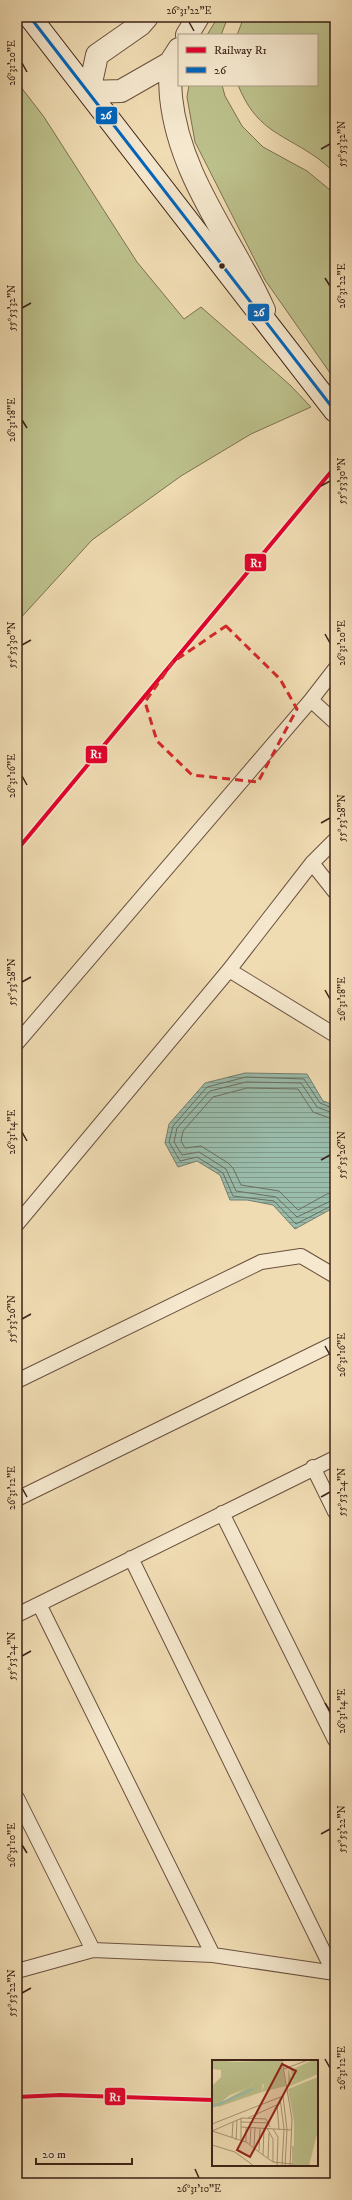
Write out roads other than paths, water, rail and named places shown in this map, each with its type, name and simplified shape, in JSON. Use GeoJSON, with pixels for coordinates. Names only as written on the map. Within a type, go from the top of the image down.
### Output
{"type":"FeatureCollection","features":[{"type":"Feature","properties":{"kind":"street"},"geometry":{"type":"LineString","coordinates":[[30,17],[181,210],[224,269],[335,411]]}},
{"type":"Feature","properties":{"kind":"street"},"geometry":{"type":"LineString","coordinates":[[88,92],[97,54],[140,24],[147,17]]}},
{"type":"Feature","properties":{"kind":"street"},"geometry":{"type":"LineString","coordinates":[[188,34],[198,17]]}},
{"type":"Feature","properties":{"kind":"street"},"geometry":{"type":"LineString","coordinates":[[88,92],[121,90],[175,56]]}},
{"type":"Feature","properties":{"kind":"street"},"geometry":{"type":"LineString","coordinates":[[175,56],[171,97],[178,131],[189,165],[200,192],[260,302],[274,333]]}},
{"type":"Feature","properties":{"kind":"lane"},"geometry":{"type":"LineString","coordinates":[[17,1043],[335,670]]}},
{"type":"Feature","properties":{"kind":"lane"},"geometry":{"type":"LineString","coordinates":[[311,700],[335,722]]}},
{"type":"Feature","properties":{"kind":"lane"},"geometry":{"type":"LineString","coordinates":[[17,1224],[229,970],[312,863],[335,840]]}},
{"type":"Feature","properties":{"kind":"lane"},"geometry":{"type":"LineString","coordinates":[[312,863],[335,892]]}},
{"type":"Feature","properties":{"kind":"lane"},"geometry":{"type":"LineString","coordinates":[[229,970],[335,1035]]}},
{"type":"Feature","properties":{"kind":"lane"},"geometry":{"type":"LineString","coordinates":[[17,1381],[261,1262],[301,1256],[335,1276]]}},
{"type":"Feature","properties":{"kind":"lane"},"geometry":{"type":"LineString","coordinates":[[17,1499],[335,1343]]}},
{"type":"Feature","properties":{"kind":"lane"},"geometry":{"type":"LineString","coordinates":[[17,1615],[313,1467],[335,1458]]}},
{"type":"Feature","properties":{"kind":"lane"},"geometry":{"type":"LineString","coordinates":[[313,1467],[335,1512]]}},
{"type":"Feature","properties":{"kind":"lane"},"geometry":{"type":"LineString","coordinates":[[222,1513],[335,1740]]}},
{"type":"Feature","properties":{"kind":"lane"},"geometry":{"type":"LineString","coordinates":[[131,1558],[334,1973]]}},
{"type":"Feature","properties":{"kind":"lane"},"geometry":{"type":"LineString","coordinates":[[39,1604],[213,1955]]}},
{"type":"Feature","properties":{"kind":"lane"},"geometry":{"type":"LineString","coordinates":[[17,1798],[93,1950]]}},
{"type":"Feature","properties":{"kind":"lane"},"geometry":{"type":"LineString","coordinates":[[17,1971],[93,1950],[213,1955],[334,1973]]}},
{"type":"Feature","properties":{"kind":"water"},"geometry":{"type":"Polygon","coordinates":[[[245,1073],[307,1074],[323,1101],[335,1105],[335,1207],[295,1229],[273,1205],[247,1200],[230,1200],[220,1175],[197,1161],[178,1167],[165,1143],[169,1124],[205,1083],[245,1073]]]}},
{"type":"Feature","properties":{"kind":"rail line","name":"R1"},"geometry":{"type":"LineString","coordinates":[[17,850],[335,467]]}},
{"type":"Feature","properties":{"kind":"rail line","name":"R1"},"geometry":{"type":"LineString","coordinates":[[17,2097],[60,2095],[212,2100]]}}]}
